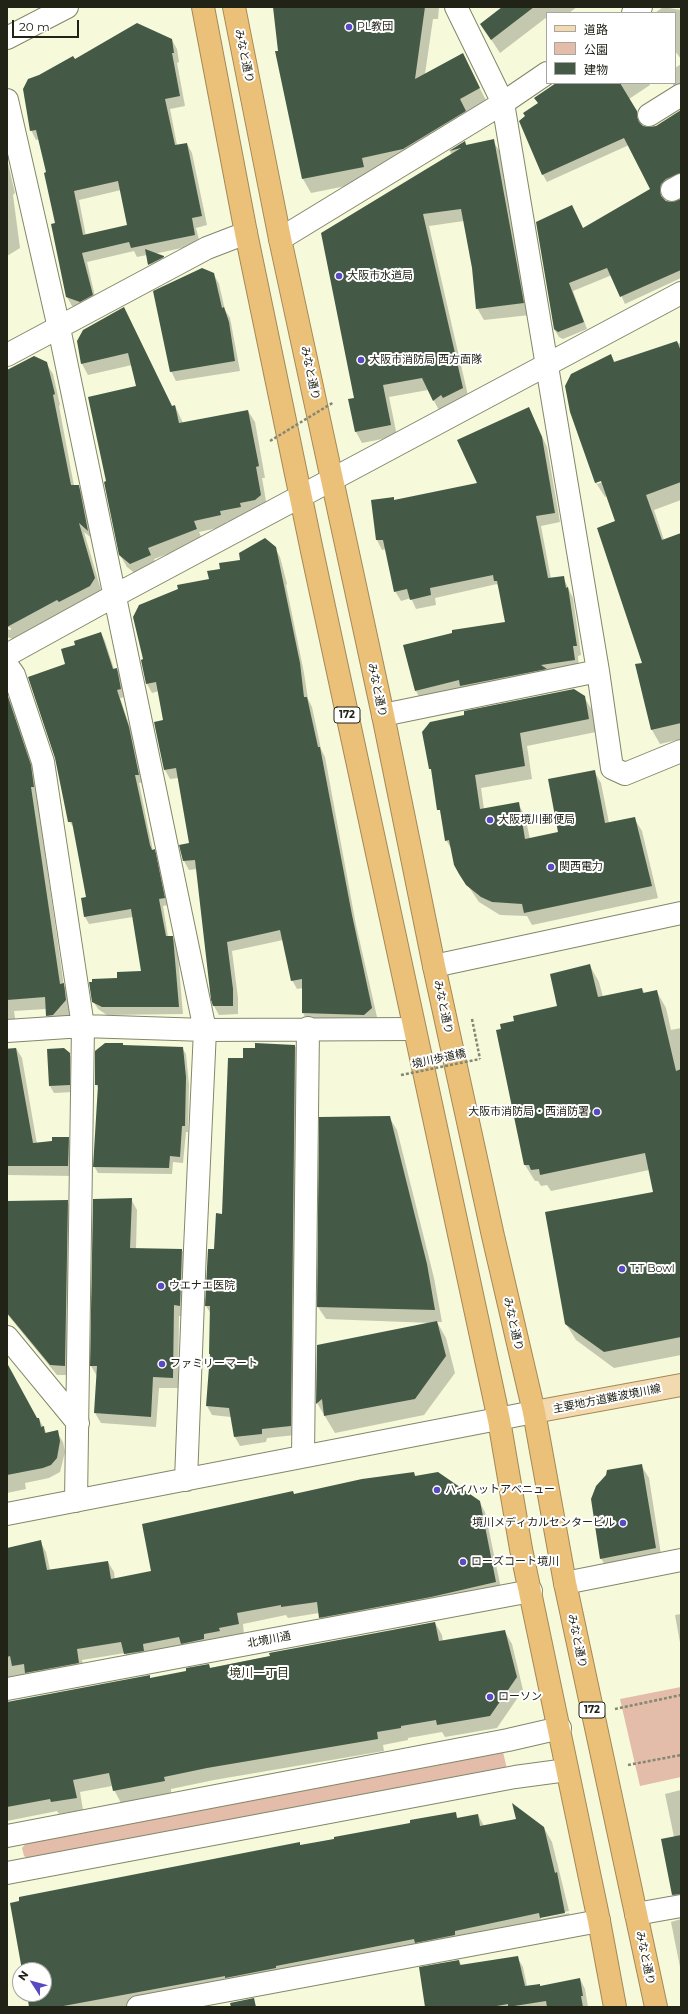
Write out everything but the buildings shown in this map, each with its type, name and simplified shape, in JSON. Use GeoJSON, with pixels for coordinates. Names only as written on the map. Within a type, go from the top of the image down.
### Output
{"type":"FeatureCollection","features":[{"type":"Feature","properties":{"kind":"highway","name":"172"},"geometry":{"type":"LineString","coordinates":[[203,7],[246,233],[300,497],[499,1420],[531,1590],[599,1921],[615,2007]]}},
{"type":"Feature","properties":{"kind":"highway","name":"みなと通り"},"geometry":{"type":"LineString","coordinates":[[234,7],[280,239],[333,480],[434,966],[493,1236],[534,1412],[565,1583],[656,2007]]}},
{"type":"Feature","properties":{"kind":"main road","name":"主要地方道難波境川線"},"geometry":{"type":"LineString","coordinates":[[534,1412],[681,1385]]}},
{"type":"Feature","properties":{"kind":"street"},"geometry":{"type":"LineString","coordinates":[[7,38],[67,7]]}},
{"type":"Feature","properties":{"kind":"street"},"geometry":{"type":"LineString","coordinates":[[456,7],[503,103],[598,671],[612,768],[624,774],[681,752]]}},
{"type":"Feature","properties":{"kind":"street"},"geometry":{"type":"LineString","coordinates":[[280,239],[503,103],[546,74]]}},
{"type":"Feature","properties":{"kind":"street"},"geometry":{"type":"LineString","coordinates":[[649,115],[681,95]]}},
{"type":"Feature","properties":{"kind":"street"},"geometry":{"type":"LineString","coordinates":[[7,100],[58,328],[205,1030],[194,1249],[186,1480]]}},
{"type":"Feature","properties":{"kind":"street"},"geometry":{"type":"LineString","coordinates":[[7,355],[207,248],[246,233]]}},
{"type":"Feature","properties":{"kind":"street"},"geometry":{"type":"LineString","coordinates":[[7,655],[114,596],[681,293]]}},
{"type":"Feature","properties":{"kind":"street"},"geometry":{"type":"LineString","coordinates":[[7,665],[14,675],[43,762],[83,1026],[76,1501]]}},
{"type":"Feature","properties":{"kind":"street"},"geometry":{"type":"LineString","coordinates":[[382,715],[598,671]]}},
{"type":"Feature","properties":{"kind":"street"},"geometry":{"type":"LineString","coordinates":[[434,966],[681,913]]}},
{"type":"Feature","properties":{"kind":"street"},"geometry":{"type":"LineString","coordinates":[[7,1031],[83,1026],[205,1030],[308,1028],[414,1029]]}},
{"type":"Feature","properties":{"kind":"street"},"geometry":{"type":"LineString","coordinates":[[303,1456],[308,1028]]}},
{"type":"Feature","properties":{"kind":"street"},"geometry":{"type":"LineString","coordinates":[[7,1337],[78,1423]]}},
{"type":"Feature","properties":{"kind":"street"},"geometry":{"type":"LineString","coordinates":[[7,1514],[303,1456],[499,1420],[534,1412]]}},
{"type":"Feature","properties":{"kind":"street"},"geometry":{"type":"LineString","coordinates":[[565,1583],[681,1560]]}},
{"type":"Feature","properties":{"kind":"street","name":"北境川通"},"geometry":{"type":"LineString","coordinates":[[7,1689],[531,1590]]}},
{"type":"Feature","properties":{"kind":"street"},"geometry":{"type":"LineString","coordinates":[[7,1836],[508,1740],[560,1728]]}},
{"type":"Feature","properties":{"kind":"street"},"geometry":{"type":"LineString","coordinates":[[7,1873],[515,1777],[567,1770]]}},
{"type":"Feature","properties":{"kind":"street"},"geometry":{"type":"LineString","coordinates":[[636,1914],[681,1906]]}},
{"type":"Feature","properties":{"kind":"street"},"geometry":{"type":"LineString","coordinates":[[138,2007],[599,1921]]}},
{"type":"Feature","properties":{"kind":"path"},"geometry":{"type":"LineString","coordinates":[[270,440],[334,402]]}},
{"type":"Feature","properties":{"kind":"path","name":"境川歩道橋"},"geometry":{"type":"LineString","coordinates":[[401,1076],[480,1059],[472,1019]]}},
{"type":"Feature","properties":{"kind":"path"},"geometry":{"type":"LineString","coordinates":[[615,1709],[681,1694]]}},
{"type":"Feature","properties":{"kind":"path"},"geometry":{"type":"LineString","coordinates":[[628,1764],[681,1755]]}},
{"type":"Feature","properties":{"kind":"green space"},"geometry":{"type":"Polygon","coordinates":[[[681,1687],[681,1777],[640,1786],[620,1699],[681,1687]]]}},
{"type":"Feature","properties":{"kind":"green space"},"geometry":{"type":"Polygon","coordinates":[[[503,1752],[507,1769],[29,1859],[24,1856],[22,1848],[28,1841],[503,1752]]]}},
{"type":"Feature","properties":{"kind":"place","name":"PL教団"},"geometry":{"type":"Point","coordinates":[349,27]}},
{"type":"Feature","properties":{"kind":"place","name":"大阪市水道局"},"geometry":{"type":"Point","coordinates":[339,276]}},
{"type":"Feature","properties":{"kind":"place","name":"大阪市消防局 西方面隊"},"geometry":{"type":"Point","coordinates":[361,360]}},
{"type":"Feature","properties":{"kind":"place","name":"大阪境川郵便局"},"geometry":{"type":"Point","coordinates":[490,820]}},
{"type":"Feature","properties":{"kind":"place","name":"関西電力"},"geometry":{"type":"Point","coordinates":[551,867]}},
{"type":"Feature","properties":{"kind":"place","name":"大阪市消防局・西消防署"},"geometry":{"type":"Point","coordinates":[597,1112]}},
{"type":"Feature","properties":{"kind":"place","name":"T.T Bowl"},"geometry":{"type":"Point","coordinates":[622,1269]}},
{"type":"Feature","properties":{"kind":"place","name":"ウエナエ医院"},"geometry":{"type":"Point","coordinates":[161,1286]}},
{"type":"Feature","properties":{"kind":"place","name":"ファミリーマート"},"geometry":{"type":"Point","coordinates":[162,1364]}},
{"type":"Feature","properties":{"kind":"place","name":"ハイハットアベニュー"},"geometry":{"type":"Point","coordinates":[437,1490]}},
{"type":"Feature","properties":{"kind":"place","name":"境川メディカルセンタービル"},"geometry":{"type":"Point","coordinates":[623,1523]}},
{"type":"Feature","properties":{"kind":"place","name":"ローズコート境川"},"geometry":{"type":"Point","coordinates":[463,1562]}},
{"type":"Feature","properties":{"kind":"place","name":"ローソン"},"geometry":{"type":"Point","coordinates":[490,1697]}},
{"type":"Feature","properties":{"kind":"district","name":"境川一丁目"},"geometry":{"type":"Point","coordinates":[259,1673]}}]}
